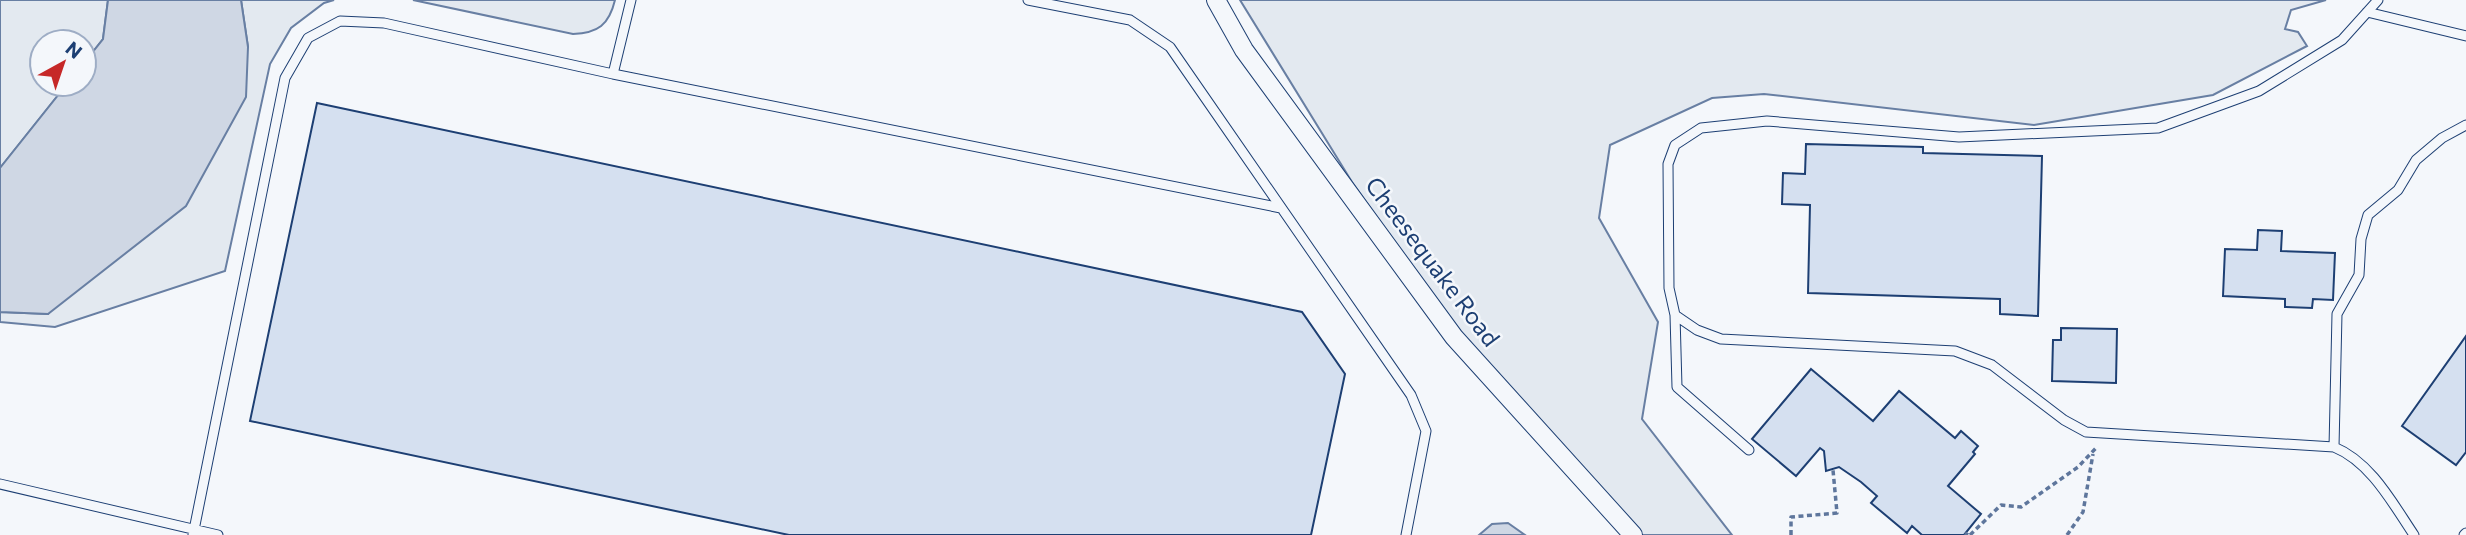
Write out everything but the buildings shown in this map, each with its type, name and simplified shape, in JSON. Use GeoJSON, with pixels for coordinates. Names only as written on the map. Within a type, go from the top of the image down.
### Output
{"type":"FeatureCollection","features":[{"type":"Feature","properties":{"kind":"street","name":"Cheesequake Road"},"geometry":{"type":"LineString","coordinates":[[1216,0],[1244,50],[1454,337],[1633,535]]}},
{"type":"Feature","properties":{"kind":"lane"},"geometry":{"type":"LineString","coordinates":[[613,74],[631,0]]}},
{"type":"Feature","properties":{"kind":"lane"},"geometry":{"type":"LineString","coordinates":[[1028,0],[1130,20],[1170,47],[1410,395],[1426,431],[1406,535]]}},
{"type":"Feature","properties":{"kind":"lane"},"geometry":{"type":"LineString","coordinates":[[1749,450],[1677,387],[1675,316],[1669,289],[1668,164],[1675,145],[1701,128],[1767,121],[1959,137],[2158,128],[2259,91],[2342,40],[2378,0]]}},
{"type":"Feature","properties":{"kind":"lane"},"geometry":{"type":"LineString","coordinates":[[2367,12],[2466,36]]}},
{"type":"Feature","properties":{"kind":"lane"},"geometry":{"type":"LineString","coordinates":[[194,532],[285,78],[308,38],[340,21],[384,23],[613,74],[1281,208]]}},
{"type":"Feature","properties":{"kind":"lane"},"geometry":{"type":"LineString","coordinates":[[2334,447],[2337,314],[2359,275],[2361,239],[2368,215],[2398,190],[2416,160],[2442,138],[2466,125]]}},
{"type":"Feature","properties":{"kind":"lane"},"geometry":{"type":"LineString","coordinates":[[1675,316],[1697,330],[1721,339],[1955,351],[1992,365],[2064,420],[2086,432],[2334,447],[2345,452],[2376,479],[2414,535]]}},
{"type":"Feature","properties":{"kind":"lane"},"geometry":{"type":"LineString","coordinates":[[0,484],[194,532],[218,535]]}},
{"type":"Feature","properties":{"kind":"path"},"geometry":{"type":"LineString","coordinates":[[1968,534],[2001,505],[2021,507],[2078,467],[2111,433]]}},
{"type":"Feature","properties":{"kind":"path"},"geometry":{"type":"LineString","coordinates":[[2067,535],[2083,512],[2093,452]]}},
{"type":"Feature","properties":{"kind":"path"},"geometry":{"type":"LineString","coordinates":[[1791,535],[1791,517],[1836,513],[1833,470]]}},
{"type":"Feature","properties":{"kind":"shaded area"},"geometry":{"type":"Polygon","coordinates":[[[0,0],[108,0],[103,39],[98,45],[98,28],[28,28],[28,98],[56,98],[0,168],[0,0]]]}},
{"type":"Feature","properties":{"kind":"shaded area"},"geometry":{"type":"Polygon","coordinates":[[[108,0],[241,0],[248,47],[246,97],[186,206],[48,314],[0,312],[0,168],[56,98],[98,98],[98,45],[103,39],[108,0]]]}},
{"type":"Feature","properties":{"kind":"shaded area"},"geometry":{"type":"Polygon","coordinates":[[[241,0],[334,0],[324,3],[291,28],[270,64],[225,271],[55,327],[0,322],[0,312],[48,314],[248,47],[241,0]]]}},
{"type":"Feature","properties":{"kind":"shaded area"},"geometry":{"type":"Polygon","coordinates":[[[413,0],[615,0],[609,16],[601,26],[589,32],[573,34],[413,0]]]}},
{"type":"Feature","properties":{"kind":"shaded area"},"geometry":{"type":"Polygon","coordinates":[[[1240,0],[2326,0],[2291,10],[2285,29],[2298,32],[2307,46],[2213,95],[2034,125],[1764,94],[1712,98],[1610,145],[1599,218],[1658,322],[1642,419],[1732,535],[1633,535],[1445,315],[1352,182],[1240,0]]]}},
{"type":"Feature","properties":{"kind":"shaded area"},"geometry":{"type":"Polygon","coordinates":[[[1508,523],[1525,535],[1479,535],[1492,524],[1508,523]]]}}]}
